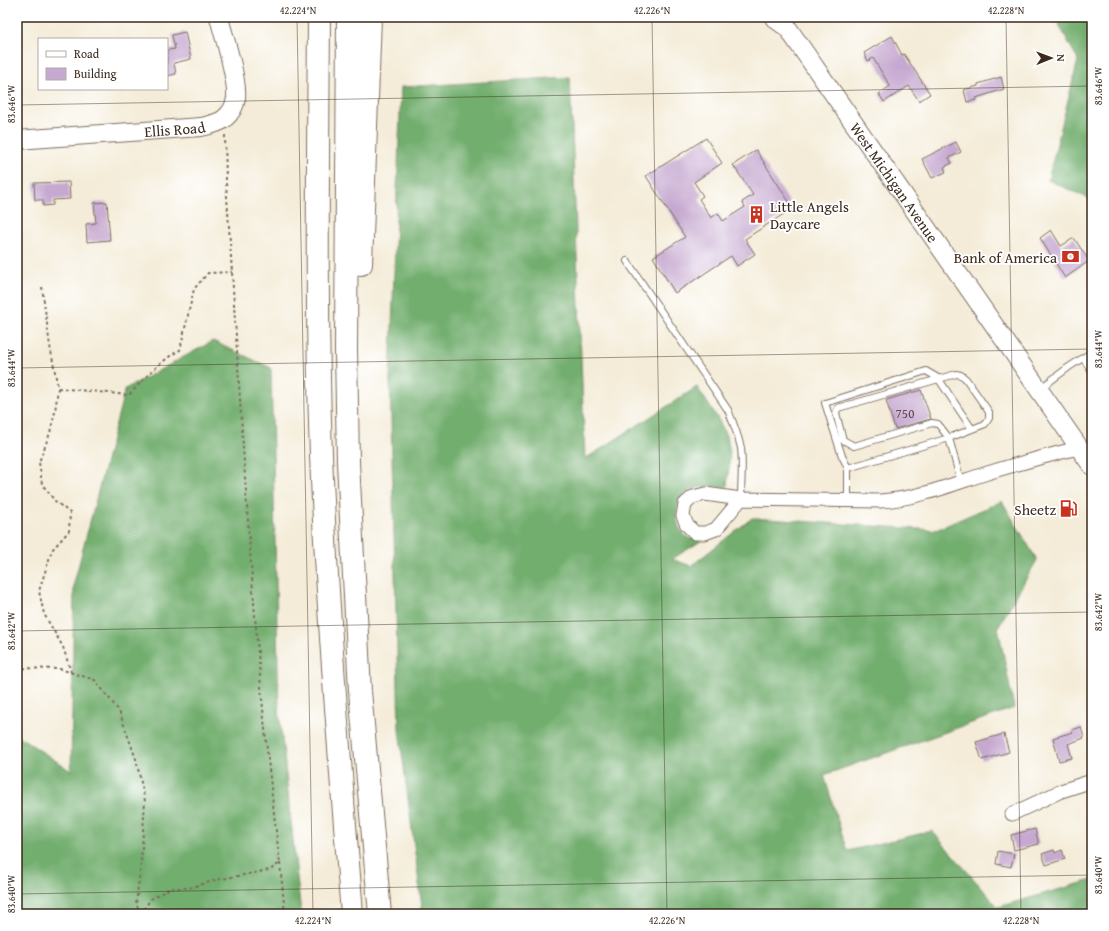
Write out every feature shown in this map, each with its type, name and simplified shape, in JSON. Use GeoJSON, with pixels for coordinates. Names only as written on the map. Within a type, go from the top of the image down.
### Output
{"type":"FeatureCollection","features":[{"type":"Feature","properties":{"kind":"highway"},"geometry":{"type":"LineString","coordinates":[[304,17],[305,78],[318,182]]}},
{"type":"Feature","properties":{"kind":"highway"},"geometry":{"type":"LineString","coordinates":[[319,17],[318,332],[321,455],[332,657],[352,914]]}},
{"type":"Feature","properties":{"kind":"highway"},"geometry":{"type":"LineString","coordinates":[[348,17],[346,349],[348,462],[360,691],[380,914]]}},
{"type":"Feature","properties":{"kind":"highway"},"geometry":{"type":"LineString","coordinates":[[348,462],[354,432],[370,17]]}},
{"type":"Feature","properties":{"kind":"main road","name":"Ellis Road"},"geometry":{"type":"LineString","coordinates":[[17,140],[201,126],[220,121],[230,113],[234,106],[236,90],[219,17]]}},
{"type":"Feature","properties":{"kind":"main road","name":"West Michigan Avenue"},"geometry":{"type":"LineString","coordinates":[[780,19],[1039,390],[1085,445],[1092,466]]}},
{"type":"Feature","properties":{"kind":"street"},"geometry":{"type":"LineString","coordinates":[[741,498],[848,501],[900,500],[1022,462],[1085,445]]}},
{"type":"Feature","properties":{"kind":"street"},"geometry":{"type":"LineString","coordinates":[[1012,814],[1061,791],[1092,781]]}},
{"type":"Feature","properties":{"kind":"lane"},"geometry":{"type":"LineString","coordinates":[[627,260],[728,410],[736,428],[741,449],[741,498]]}},
{"type":"Feature","properties":{"kind":"lane"},"geometry":{"type":"LineString","coordinates":[[1039,390],[1092,352]]}},
{"type":"Feature","properties":{"kind":"lane"},"geometry":{"type":"LineString","coordinates":[[1083,358],[1092,370]]}},
{"type":"Feature","properties":{"kind":"lane"},"geometry":{"type":"LineString","coordinates":[[848,501],[848,468],[842,456],[825,403],[926,371],[938,378],[972,429]]}},
{"type":"Feature","properties":{"kind":"lane"},"geometry":{"type":"LineString","coordinates":[[848,468],[949,438],[985,424],[989,412],[966,379],[961,375],[956,374],[838,408],[836,419],[843,440],[854,446],[932,423],[938,424],[949,438],[961,482]]}},
{"type":"Feature","properties":{"kind":"path"},"geometry":{"type":"LineString","coordinates":[[220,121],[225,133],[226,183],[247,500],[262,692],[285,914]]}},
{"type":"Feature","properties":{"kind":"path"},"geometry":{"type":"LineString","coordinates":[[58,388],[129,395],[152,370],[168,356],[180,350],[194,289],[208,273],[232,272]]}},
{"type":"Feature","properties":{"kind":"path"},"geometry":{"type":"LineString","coordinates":[[42,287],[50,346],[58,388],[55,412],[50,433],[39,462],[42,484],[55,501],[70,513],[69,531],[52,550],[39,591],[44,614],[63,647],[71,672]]}},
{"type":"Feature","properties":{"kind":"path"},"geometry":{"type":"LineString","coordinates":[[17,668],[60,669],[95,680],[119,711],[136,759],[145,801],[136,903],[140,914]]}},
{"type":"Feature","properties":{"kind":"path"},"geometry":{"type":"LineString","coordinates":[[140,914],[151,900],[170,888],[189,888],[216,880],[270,870],[280,862]]}},
{"type":"Feature","properties":{"kind":"green space"},"geometry":{"type":"Polygon","coordinates":[[[1055,17],[1092,17],[1092,200],[1048,180],[1078,60],[1055,17]]]}},
{"type":"Feature","properties":{"kind":"green space"},"geometry":{"type":"Polygon","coordinates":[[[570,77],[585,459],[697,387],[724,431],[730,452],[730,462],[727,487],[705,487],[693,489],[682,498],[679,504],[676,518],[681,531],[688,537],[701,541],[672,559],[691,566],[752,518],[936,530],[1002,501],[1037,560],[998,627],[1014,708],[824,775],[847,851],[932,831],[998,907],[1092,880],[1092,914],[423,914],[399,730],[390,379],[401,87],[570,77]]]}},
{"type":"Feature","properties":{"kind":"green space"},"geometry":{"type":"Polygon","coordinates":[[[213,341],[271,368],[279,709],[301,914],[17,914],[17,735],[71,771],[74,583],[125,389],[213,341]]]}},
{"type":"Feature","properties":{"kind":"building"},"geometry":{"type":"Polygon","coordinates":[[[185,32],[191,59],[174,63],[176,74],[168,76],[168,50],[175,49],[172,35],[185,32]]]}},
{"type":"Feature","properties":{"kind":"building"},"geometry":{"type":"Polygon","coordinates":[[[892,36],[902,55],[904,54],[930,94],[919,101],[909,86],[884,102],[879,94],[890,86],[873,58],[868,61],[864,53],[892,36]]]}},
{"type":"Feature","properties":{"kind":"building"},"geometry":{"type":"Polygon","coordinates":[[[1001,77],[1004,89],[976,98],[977,100],[967,102],[964,90],[1001,77]]]}},
{"type":"Feature","properties":{"kind":"building","name":"Little Angels Daycare"},"geometry":{"type":"Polygon","coordinates":[[[706,138],[722,163],[694,182],[703,196],[699,199],[711,218],[718,213],[723,221],[745,207],[742,202],[753,195],[733,165],[756,150],[793,208],[745,239],[755,254],[737,266],[731,256],[675,293],[653,257],[685,237],[646,176],[706,138]]]}},
{"type":"Feature","properties":{"kind":"building"},"geometry":{"type":"Polygon","coordinates":[[[956,142],[961,152],[949,158],[952,163],[944,167],[946,172],[932,178],[922,159],[956,142]]]}},
{"type":"Feature","properties":{"kind":"building"},"geometry":{"type":"Polygon","coordinates":[[[69,182],[70,199],[53,200],[53,205],[43,206],[43,200],[35,200],[34,183],[69,182]]]}},
{"type":"Feature","properties":{"kind":"building"},"geometry":{"type":"Polygon","coordinates":[[[107,202],[110,240],[87,242],[86,224],[96,223],[94,203],[107,202]]]}},
{"type":"Feature","properties":{"kind":"building","name":"Bank of America"},"geometry":{"type":"Polygon","coordinates":[[[1051,230],[1061,246],[1074,238],[1089,261],[1065,278],[1040,238],[1051,230]]]}},
{"type":"Feature","properties":{"kind":"building"},"geometry":{"type":"Polygon","coordinates":[[[921,390],[931,419],[895,429],[886,400],[921,390]]]}},
{"type":"Feature","properties":{"kind":"building"},"geometry":{"type":"Polygon","coordinates":[[[1081,727],[1084,738],[1068,744],[1072,758],[1059,761],[1053,738],[1073,732],[1072,730],[1081,727]]]}},
{"type":"Feature","properties":{"kind":"building"},"geometry":{"type":"Polygon","coordinates":[[[1004,734],[1009,752],[982,760],[976,742],[1004,734]]]}},
{"type":"Feature","properties":{"kind":"building"},"geometry":{"type":"Polygon","coordinates":[[[1035,829],[1039,844],[1014,850],[1011,835],[1035,829]]]}},
{"type":"Feature","properties":{"kind":"building"},"geometry":{"type":"Polygon","coordinates":[[[1054,850],[1055,853],[1062,850],[1065,859],[1046,865],[1042,854],[1054,850]]]}},
{"type":"Feature","properties":{"kind":"building"},"geometry":{"type":"Polygon","coordinates":[[[998,851],[1014,854],[1011,867],[996,864],[998,851]]]}},
{"type":"Feature","properties":{"kind":"place","name":"Little Angels Daycare"},"geometry":{"type":"Point","coordinates":[757,215]}},
{"type":"Feature","properties":{"kind":"place","name":"Bank of America"},"geometry":{"type":"Point","coordinates":[1070,257]}},
{"type":"Feature","properties":{"kind":"place","name":"Sheetz"},"geometry":{"type":"Point","coordinates":[1069,509]}}]}
